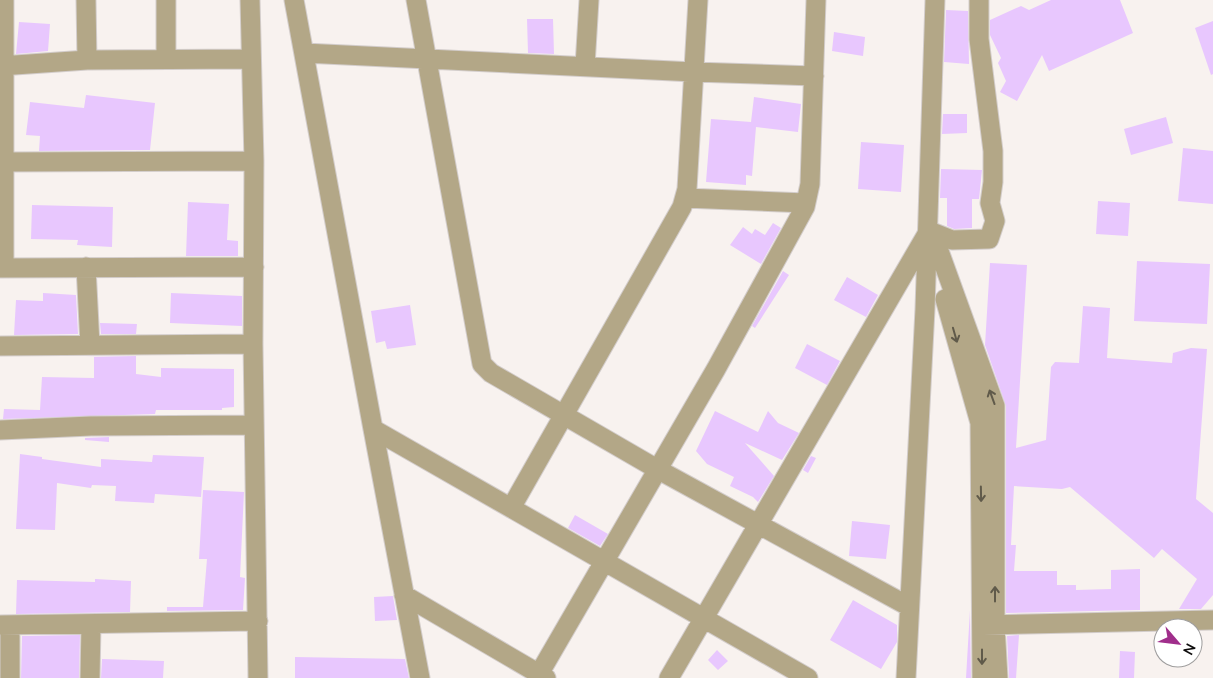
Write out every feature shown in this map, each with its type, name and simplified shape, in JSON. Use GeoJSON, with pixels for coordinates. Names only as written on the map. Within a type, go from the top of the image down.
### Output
{"type":"FeatureCollection","features":[{"type":"Feature","properties":{"kind":"street"},"geometry":{"type":"LineString","coordinates":[[4,0],[2,66],[4,162],[2,268],[254,267]]}},
{"type":"Feature","properties":{"kind":"street"},"geometry":{"type":"LineString","coordinates":[[86,0],[87,60]]}},
{"type":"Feature","properties":{"kind":"street"},"geometry":{"type":"LineString","coordinates":[[166,0],[166,59]]}},
{"type":"Feature","properties":{"kind":"street"},"geometry":{"type":"LineString","coordinates":[[250,0],[254,161],[253,344],[258,678]]}},
{"type":"Feature","properties":{"kind":"street"},"geometry":{"type":"LineString","coordinates":[[294,0],[420,678]]}},
{"type":"Feature","properties":{"kind":"street"},"geometry":{"type":"LineString","coordinates":[[416,0],[479,358],[491,374],[759,526],[908,606]]}},
{"type":"Feature","properties":{"kind":"street"},"geometry":{"type":"LineString","coordinates":[[585,66],[589,0]]}},
{"type":"Feature","properties":{"kind":"street"},"geometry":{"type":"LineString","coordinates":[[511,508],[685,198],[698,0]]}},
{"type":"Feature","properties":{"kind":"street"},"geometry":{"type":"LineString","coordinates":[[404,595],[542,676],[604,560],[798,223],[806,203],[810,184],[816,0]]}},
{"type":"Feature","properties":{"kind":"street"},"geometry":{"type":"LineString","coordinates":[[906,678],[927,235],[935,0]]}},
{"type":"Feature","properties":{"kind":"street"},"geometry":{"type":"LineString","coordinates":[[927,235],[952,240],[990,239],[995,221],[990,203],[993,182],[992,151],[979,39],[979,0]]}},
{"type":"Feature","properties":{"kind":"street"},"geometry":{"type":"LineString","coordinates":[[304,53],[814,76]]}},
{"type":"Feature","properties":{"kind":"street"},"geometry":{"type":"LineString","coordinates":[[2,66],[87,60],[250,59]]}},
{"type":"Feature","properties":{"kind":"street"},"geometry":{"type":"LineString","coordinates":[[4,162],[254,161]]}},
{"type":"Feature","properties":{"kind":"street"},"geometry":{"type":"LineString","coordinates":[[685,198],[806,203]]}},
{"type":"Feature","properties":{"kind":"street"},"geometry":{"type":"LineString","coordinates":[[927,235],[940,251],[995,406],[988,423],[989,625],[982,678]]}},
{"type":"Feature","properties":{"kind":"street"},"geometry":{"type":"LineString","coordinates":[[669,678],[927,235]]}},
{"type":"Feature","properties":{"kind":"street"},"geometry":{"type":"LineString","coordinates":[[86,267],[90,345]]}},
{"type":"Feature","properties":{"kind":"street"},"geometry":{"type":"LineString","coordinates":[[0,346],[253,344]]}},
{"type":"Feature","properties":{"kind":"street"},"geometry":{"type":"LineString","coordinates":[[0,430],[91,426],[254,426]]}},
{"type":"Feature","properties":{"kind":"street"},"geometry":{"type":"LineString","coordinates":[[373,429],[705,617],[808,678]]}},
{"type":"Feature","properties":{"kind":"street"},"geometry":{"type":"LineString","coordinates":[[989,625],[1213,620]]}},
{"type":"Feature","properties":{"kind":"street"},"geometry":{"type":"LineString","coordinates":[[10,678],[5,625],[258,621]]}},
{"type":"Feature","properties":{"kind":"street"},"geometry":{"type":"LineString","coordinates":[[90,678],[91,625]]}},
{"type":"Feature","properties":{"kind":"street"},"geometry":{"type":"LineString","coordinates":[[989,625],[998,678]]}},
{"type":"Feature","properties":{"kind":"building"},"geometry":{"type":"Polygon","coordinates":[[[1051,0],[1120,0],[1133,33],[1049,71],[1042,55],[1017,101],[1000,92],[1006,81],[998,63],[1001,58],[990,35],[990,20],[1021,6],[1029,10],[1051,0]]]}},
{"type":"Feature","properties":{"kind":"building"},"geometry":{"type":"Polygon","coordinates":[[[946,10],[968,11],[969,64],[944,62],[946,10]]]}},
{"type":"Feature","properties":{"kind":"building"},"geometry":{"type":"Polygon","coordinates":[[[527,19],[553,19],[554,54],[528,53],[527,19]]]}},
{"type":"Feature","properties":{"kind":"building"},"geometry":{"type":"Polygon","coordinates":[[[1213,21],[1213,74],[1211,75],[1195,28],[1213,21]]]}},
{"type":"Feature","properties":{"kind":"building"},"geometry":{"type":"Polygon","coordinates":[[[19,22],[50,24],[48,51],[16,54],[19,22]]]}},
{"type":"Feature","properties":{"kind":"building"},"geometry":{"type":"Polygon","coordinates":[[[834,32],[865,37],[863,56],[832,51],[834,32]]]}},
{"type":"Feature","properties":{"kind":"building"},"geometry":{"type":"Polygon","coordinates":[[[86,95],[155,103],[150,150],[39,151],[40,136],[26,135],[30,102],[84,108],[86,95]]]}},
{"type":"Feature","properties":{"kind":"building"},"geometry":{"type":"Polygon","coordinates":[[[754,97],[801,104],[798,132],[756,127],[752,176],[746,175],[746,185],[706,182],[711,119],[751,122],[754,97]]]}},
{"type":"Feature","properties":{"kind":"building"},"geometry":{"type":"Polygon","coordinates":[[[943,114],[967,114],[967,133],[942,134],[943,114]]]}},
{"type":"Feature","properties":{"kind":"building"},"geometry":{"type":"Polygon","coordinates":[[[1166,117],[1173,143],[1131,155],[1124,129],[1166,117]]]}},
{"type":"Feature","properties":{"kind":"building"},"geometry":{"type":"Polygon","coordinates":[[[861,142],[904,145],[901,192],[858,189],[861,142]]]}},
{"type":"Feature","properties":{"kind":"building"},"geometry":{"type":"Polygon","coordinates":[[[1183,148],[1213,151],[1213,204],[1178,201],[1183,148]]]}},
{"type":"Feature","properties":{"kind":"building"},"geometry":{"type":"Polygon","coordinates":[[[941,169],[982,170],[979,199],[972,199],[972,228],[954,229],[947,226],[947,198],[940,198],[941,169]]]}},
{"type":"Feature","properties":{"kind":"building"},"geometry":{"type":"Polygon","coordinates":[[[1098,201],[1130,203],[1128,236],[1096,234],[1098,201]]]}},
{"type":"Feature","properties":{"kind":"building"},"geometry":{"type":"Polygon","coordinates":[[[188,202],[229,204],[227,240],[238,241],[238,256],[186,256],[188,202]]]}},
{"type":"Feature","properties":{"kind":"building"},"geometry":{"type":"Polygon","coordinates":[[[32,205],[113,207],[112,247],[77,245],[78,240],[31,239],[32,205]]]}},
{"type":"Feature","properties":{"kind":"building"},"geometry":{"type":"Polygon","coordinates":[[[773,223],[781,228],[761,264],[730,245],[743,227],[752,234],[755,229],[765,235],[773,223]]]}},
{"type":"Feature","properties":{"kind":"building"},"geometry":{"type":"Polygon","coordinates":[[[1137,261],[1210,264],[1207,324],[1134,321],[1137,261]]]}},
{"type":"Feature","properties":{"kind":"building"},"geometry":{"type":"Polygon","coordinates":[[[990,263],[1027,265],[1016,448],[1046,440],[1051,367],[1055,362],[1079,363],[1083,306],[1110,308],[1107,358],[1172,363],[1173,353],[1191,348],[1207,349],[1196,499],[1213,513],[1213,595],[1201,609],[1179,609],[1197,579],[1162,549],[1154,558],[1070,487],[1062,489],[1014,486],[1011,545],[1016,545],[1014,571],[1057,571],[1057,585],[1076,585],[1076,590],[1111,589],[1111,570],[1140,569],[1140,610],[1006,613],[1006,406],[985,345],[990,263]]]}},
{"type":"Feature","properties":{"kind":"building"},"geometry":{"type":"Polygon","coordinates":[[[783,271],[789,275],[755,328],[752,326],[783,271]]]}},
{"type":"Feature","properties":{"kind":"building"},"geometry":{"type":"Polygon","coordinates":[[[847,277],[878,295],[866,317],[834,300],[847,277]]]}},
{"type":"Feature","properties":{"kind":"building"},"geometry":{"type":"Polygon","coordinates":[[[43,293],[76,295],[78,334],[14,335],[16,300],[43,301],[43,293]]]}},
{"type":"Feature","properties":{"kind":"building"},"geometry":{"type":"Polygon","coordinates":[[[171,293],[242,296],[242,326],[170,323],[171,293]]]}},
{"type":"Feature","properties":{"kind":"building"},"geometry":{"type":"Polygon","coordinates":[[[410,305],[416,345],[387,349],[385,341],[376,343],[371,311],[410,305]]]}},
{"type":"Feature","properties":{"kind":"building"},"geometry":{"type":"Polygon","coordinates":[[[100,323],[137,324],[136,334],[101,334],[100,323]]]}},
{"type":"Feature","properties":{"kind":"building"},"geometry":{"type":"Polygon","coordinates":[[[807,344],[840,361],[827,385],[795,368],[807,344]]]}},
{"type":"Feature","properties":{"kind":"building"},"geometry":{"type":"Polygon","coordinates":[[[136,356],[136,374],[161,377],[161,368],[234,369],[234,407],[222,408],[222,410],[156,410],[155,414],[3,419],[4,409],[40,410],[42,377],[94,378],[94,357],[85,357],[136,356]]]}},
{"type":"Feature","properties":{"kind":"building"},"geometry":{"type":"Polygon","coordinates":[[[715,411],[758,432],[768,411],[778,423],[799,433],[782,460],[745,443],[774,476],[758,502],[753,497],[730,486],[734,477],[707,464],[696,451],[715,411]]]}},
{"type":"Feature","properties":{"kind":"building"},"geometry":{"type":"Polygon","coordinates":[[[109,437],[109,442],[85,440],[85,438],[109,437]]]}},
{"type":"Feature","properties":{"kind":"building"},"geometry":{"type":"Polygon","coordinates":[[[20,454],[101,467],[101,459],[152,462],[153,455],[204,457],[201,497],[155,494],[154,503],[115,501],[116,486],[92,485],[91,488],[57,483],[55,530],[16,529],[20,454]]]}},
{"type":"Feature","properties":{"kind":"building"},"geometry":{"type":"Polygon","coordinates":[[[811,456],[816,458],[808,473],[803,470],[811,456]]]}},
{"type":"Feature","properties":{"kind":"building"},"geometry":{"type":"Polygon","coordinates":[[[203,490],[244,492],[240,577],[245,578],[243,610],[167,611],[167,607],[203,607],[207,559],[199,559],[203,490]]]}},
{"type":"Feature","properties":{"kind":"building"},"geometry":{"type":"Polygon","coordinates":[[[575,515],[608,534],[600,546],[568,528],[575,515]]]}},
{"type":"Feature","properties":{"kind":"building"},"geometry":{"type":"Polygon","coordinates":[[[852,521],[890,525],[886,559],[849,556],[852,521]]]}},
{"type":"Feature","properties":{"kind":"building"},"geometry":{"type":"Polygon","coordinates":[[[95,579],[131,581],[130,612],[16,614],[17,580],[95,582],[95,579]]]}},
{"type":"Feature","properties":{"kind":"building"},"geometry":{"type":"Polygon","coordinates":[[[393,596],[397,620],[375,621],[374,597],[393,596]]]}},
{"type":"Feature","properties":{"kind":"building"},"geometry":{"type":"Polygon","coordinates":[[[853,600],[897,625],[897,642],[881,669],[830,640],[853,600]]]}},
{"type":"Feature","properties":{"kind":"building"},"geometry":{"type":"Polygon","coordinates":[[[970,610],[971,678],[966,678],[970,610]]]}},
{"type":"Feature","properties":{"kind":"building"},"geometry":{"type":"Polygon","coordinates":[[[80,635],[79,678],[21,678],[22,636],[80,635]]]}},
{"type":"Feature","properties":{"kind":"building"},"geometry":{"type":"Polygon","coordinates":[[[1019,635],[1016,678],[1009,678],[1007,636],[1019,635]]]}},
{"type":"Feature","properties":{"kind":"building"},"geometry":{"type":"Polygon","coordinates":[[[717,650],[728,661],[718,670],[708,660],[717,650]]]}},
{"type":"Feature","properties":{"kind":"building"},"geometry":{"type":"Polygon","coordinates":[[[1120,651],[1135,652],[1134,678],[1119,678],[1120,651]]]}},
{"type":"Feature","properties":{"kind":"building"},"geometry":{"type":"Polygon","coordinates":[[[295,657],[405,659],[409,678],[295,678],[295,657]]]}},
{"type":"Feature","properties":{"kind":"building"},"geometry":{"type":"Polygon","coordinates":[[[102,659],[164,661],[163,678],[101,678],[102,659]]]}}]}
